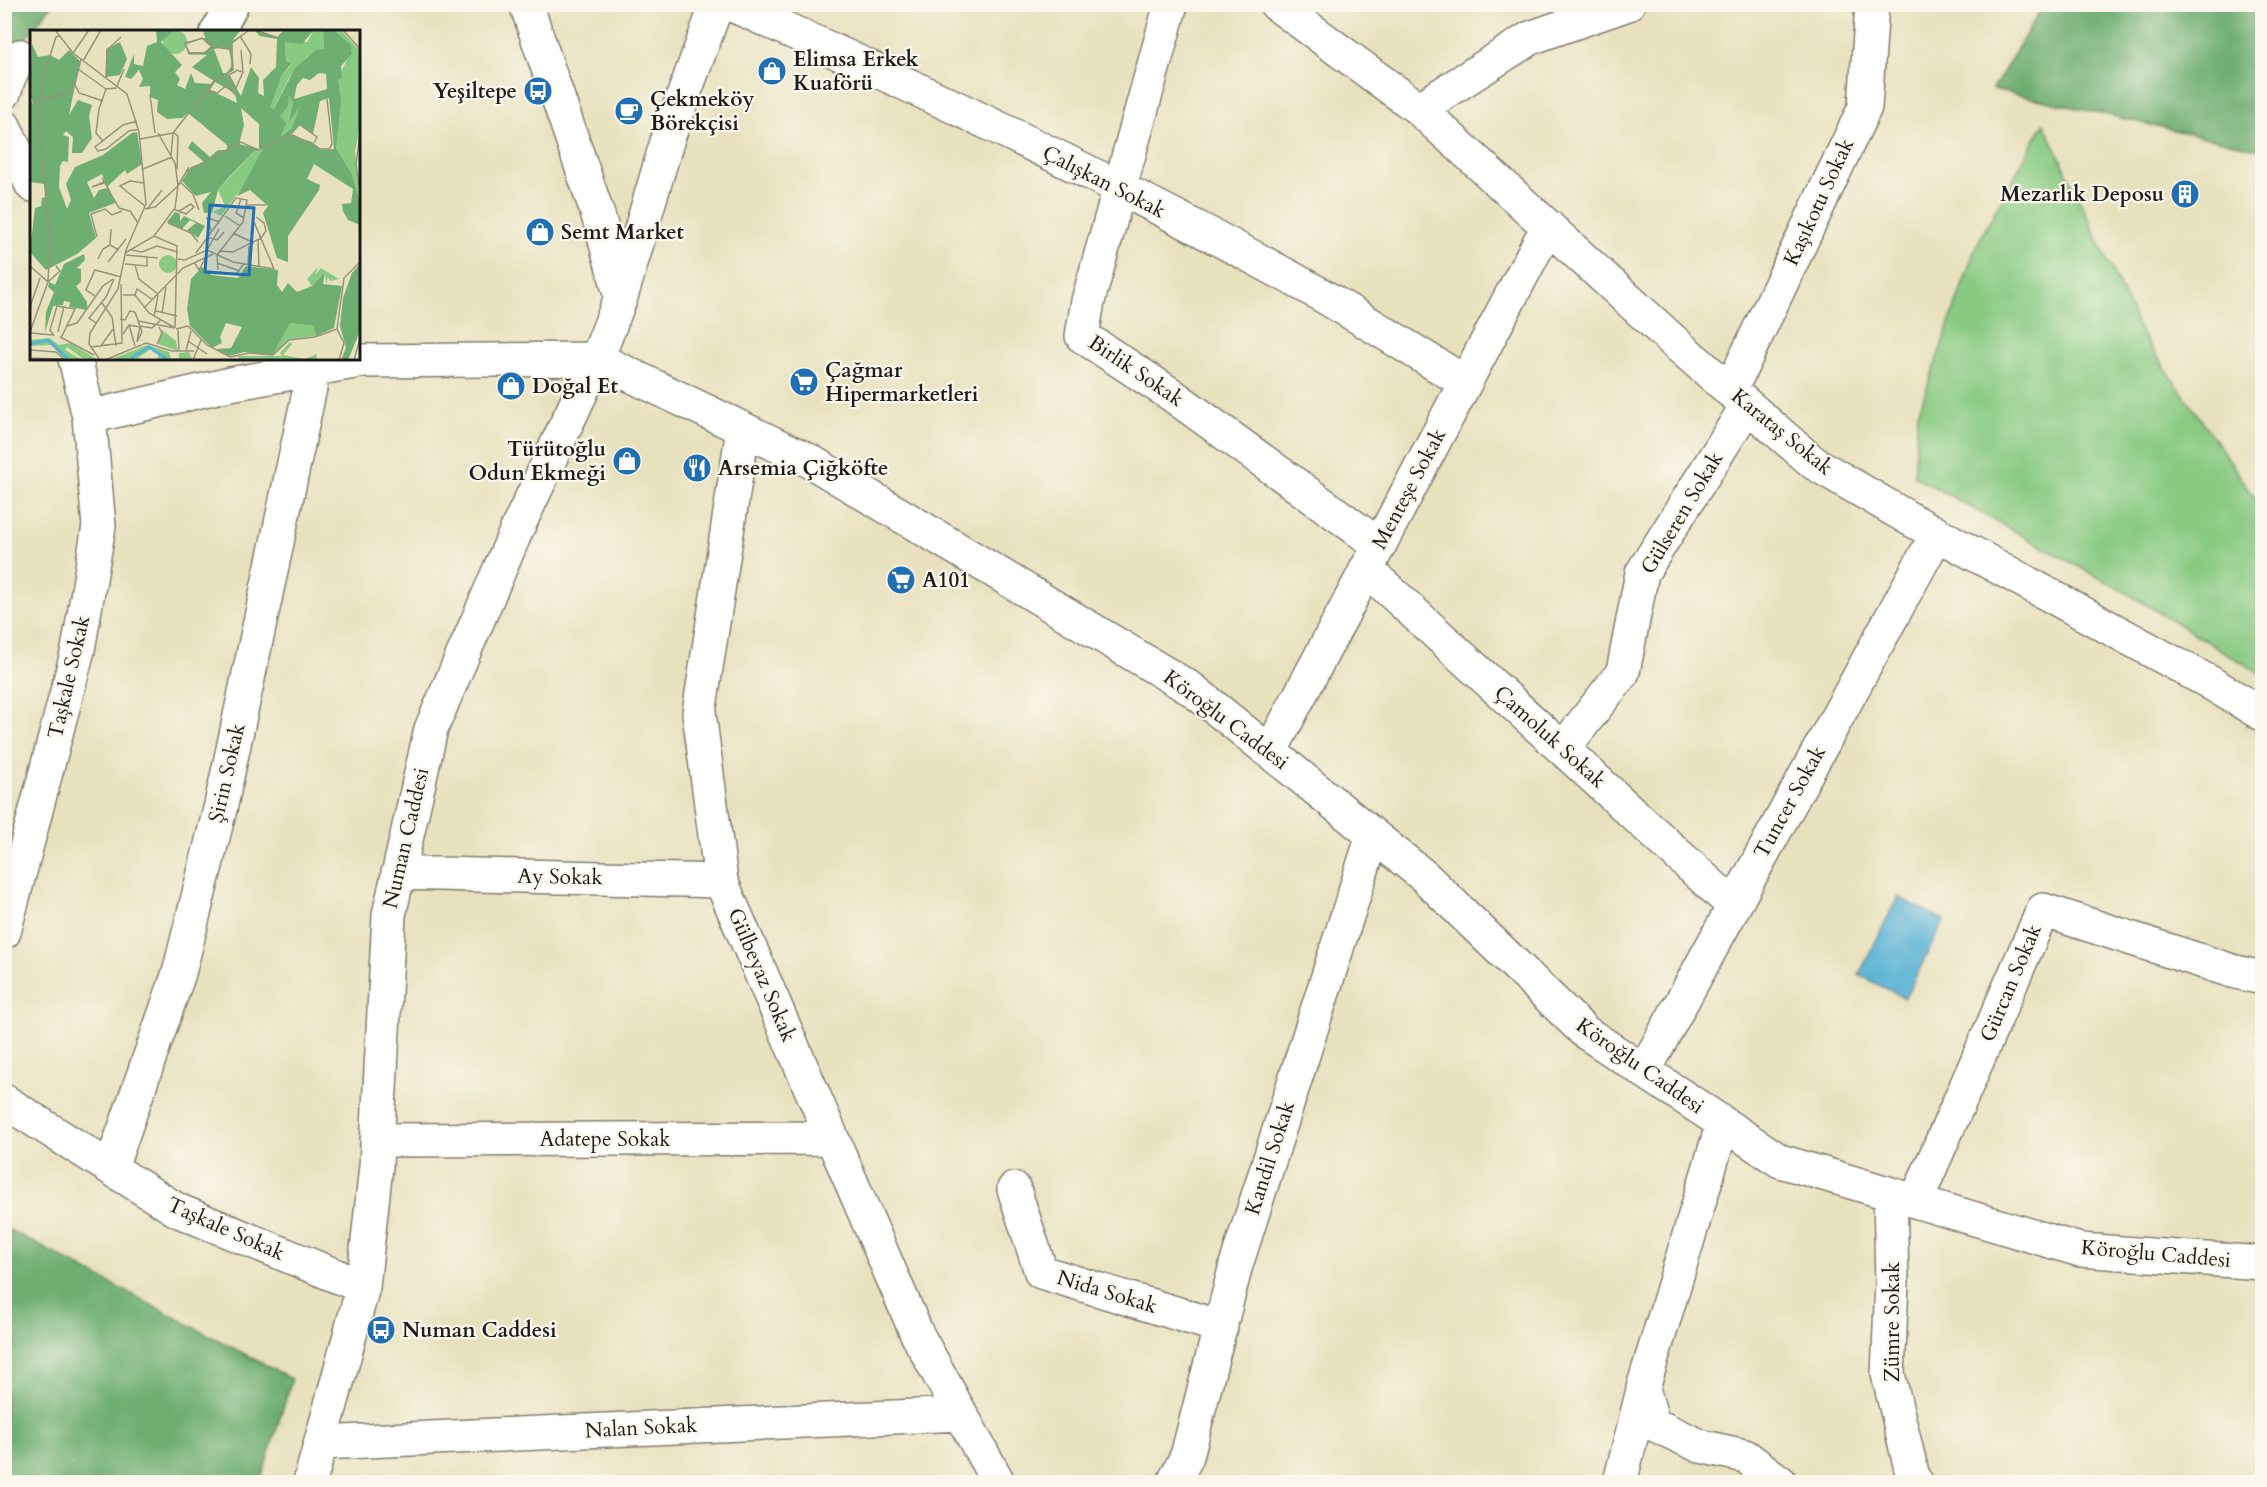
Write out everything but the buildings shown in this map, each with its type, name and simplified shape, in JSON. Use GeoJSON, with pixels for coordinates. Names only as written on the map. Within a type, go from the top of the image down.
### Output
{"type":"FeatureCollection","features":[{"type":"Feature","properties":{"kind":"street"},"geometry":{"type":"LineString","coordinates":[[218,30],[232,4]]}},
{"type":"Feature","properties":{"kind":"street"},"geometry":{"type":"LineString","coordinates":[[526,4],[598,215],[621,297]]}},
{"type":"Feature","properties":{"kind":"street"},"geometry":{"type":"LineString","coordinates":[[621,297],[668,138],[717,4]]}},
{"type":"Feature","properties":{"kind":"street","name":"Çalışkan Sokak"},"geometry":{"type":"LineString","coordinates":[[730,4],[892,76],[1119,188],[1283,273],[1465,382]]}},
{"type":"Feature","properties":{"kind":"street","name":"Birlik Sokak"},"geometry":{"type":"LineString","coordinates":[[1171,4],[1088,301],[1082,336],[1172,395],[1372,557]]}},
{"type":"Feature","properties":{"kind":"street"},"geometry":{"type":"LineString","coordinates":[[1276,4],[1419,109],[1530,38],[1628,4]]}},
{"type":"Feature","properties":{"kind":"street","name":"Kaşıkotu Sokak"},"geometry":{"type":"LineString","coordinates":[[1739,398],[1865,106],[1872,4]]}},
{"type":"Feature","properties":{"kind":"street"},"geometry":{"type":"LineString","coordinates":[[4,93],[20,56]]}},
{"type":"Feature","properties":{"kind":"street","name":"Karataş Sokak"},"geometry":{"type":"LineString","coordinates":[[1419,109],[1814,463],[1936,534],[2188,671],[2262,714]]}},
{"type":"Feature","properties":{"kind":"street"},"geometry":{"type":"LineString","coordinates":[[4,126],[30,181]]}},
{"type":"Feature","properties":{"kind":"street","name":"Menteşe Sokak"},"geometry":{"type":"LineString","coordinates":[[1269,752],[1548,226]]}},
{"type":"Feature","properties":{"kind":"street","name":"Numan Caddesi"},"geometry":{"type":"LineString","coordinates":[[310,1482],[363,1287],[378,1140],[388,915],[431,729],[517,530],[597,358],[621,297]]}},
{"type":"Feature","properties":{"kind":"street","name":"Köroğlu Caddesi"},"geometry":{"type":"LineString","coordinates":[[89,417],[230,384],[279,367],[314,369],[360,362],[597,358],[810,461],[1193,690],[1425,877],[1585,1032],[1780,1161],[2080,1250],[2262,1263]]}},
{"type":"Feature","properties":{"kind":"street","name":"Taşkale Sokak"},"geometry":{"type":"LineString","coordinates":[[4,932],[78,650],[99,526],[89,417],[75,360]]}},
{"type":"Feature","properties":{"kind":"street","name":"Şirin Sokak"},"geometry":{"type":"LineString","coordinates":[[111,1168],[179,973],[223,793],[314,369]]}},
{"type":"Feature","properties":{"kind":"street","name":"Gülseren Sokak"},"geometry":{"type":"LineString","coordinates":[[1563,750],[1623,672],[1642,573],[1739,398]]}},
{"type":"Feature","properties":{"kind":"street","name":"Gülbeyaz Sokak"},"geometry":{"type":"LineString","coordinates":[[743,429],[716,590],[699,713],[721,881],[917,1334],[998,1482]]}},
{"type":"Feature","properties":{"kind":"street","name":"Tuncer Sokak"},"geometry":{"type":"LineString","coordinates":[[1644,1071],[1936,534]]}},
{"type":"Feature","properties":{"kind":"street","name":"Çamoluk Sokak"},"geometry":{"type":"LineString","coordinates":[[1372,557],[1563,750],[1734,906]]}},
{"type":"Feature","properties":{"kind":"street","name":"Kandil Sokak"},"geometry":{"type":"LineString","coordinates":[[1174,1482],[1187,1456],[1236,1265],[1373,836]]}},
{"type":"Feature","properties":{"kind":"street","name":"Ay Sokak"},"geometry":{"type":"LineString","coordinates":[[398,873],[721,881]]}},
{"type":"Feature","properties":{"kind":"street","name":"Gürcan Sokak"},"geometry":{"type":"LineString","coordinates":[[1903,1197],[2043,910],[2232,971],[2262,978]]}},
{"type":"Feature","properties":{"kind":"street","name":"Taşkale Sokak"},"geometry":{"type":"LineString","coordinates":[[4,1101],[177,1210],[363,1287]]}},
{"type":"Feature","properties":{"kind":"street"},"geometry":{"type":"LineString","coordinates":[[1620,1482],[1643,1388],[1723,1123]]}},
{"type":"Feature","properties":{"kind":"street","name":"Adatepe Sokak"},"geometry":{"type":"LineString","coordinates":[[378,1140],[832,1138]]}},
{"type":"Feature","properties":{"kind":"street","name":"Nida Sokak"},"geometry":{"type":"LineString","coordinates":[[1014,1189],[1041,1272],[1221,1327]]}},
{"type":"Feature","properties":{"kind":"street","name":"Zümre Sokak"},"geometry":{"type":"LineString","coordinates":[[1903,1197],[1892,1282],[1888,1374],[1916,1482]]}},
{"type":"Feature","properties":{"kind":"street"},"geometry":{"type":"LineString","coordinates":[[1643,1388],[1653,1424],[1700,1446],[1745,1456],[1780,1482]]}},
{"type":"Feature","properties":{"kind":"street","name":"Nalan Sokak"},"geometry":{"type":"LineString","coordinates":[[321,1443],[961,1414]]}},
{"type":"Feature","properties":{"kind":"green space"},"geometry":{"type":"Polygon","coordinates":[[[2044,4],[2262,5],[2262,150],[1993,89],[2044,4]]]}},
{"type":"Feature","properties":{"kind":"green space"},"geometry":{"type":"Polygon","coordinates":[[[5,5],[52,5],[32,30],[30,30],[5,65],[5,5]]]}},
{"type":"Feature","properties":{"kind":"green space"},"geometry":{"type":"Polygon","coordinates":[[[2044,123],[2141,333],[2262,508],[2262,675],[2134,597],[1914,476],[1918,414],[1976,246],[2044,123]]]}},
{"type":"Feature","properties":{"kind":"green space"},"geometry":{"type":"Polygon","coordinates":[[[4,1227],[292,1379],[260,1482],[5,1482],[4,1227]]]}},
{"type":"Feature","properties":{"kind":"water"},"geometry":{"type":"Polygon","coordinates":[[[1898,897],[1944,920],[1905,998],[1859,975],[1898,897]]]}},
{"type":"Feature","properties":{"kind":"place","name":"Elimsa Erkek Kuaförü"},"geometry":{"type":"Point","coordinates":[772,71]}},
{"type":"Feature","properties":{"kind":"place","name":"Yeşiltepe"},"geometry":{"type":"Point","coordinates":[538,91]}},
{"type":"Feature","properties":{"kind":"place","name":"Çekmeköy Börekçisi"},"geometry":{"type":"Point","coordinates":[629,111]}},
{"type":"Feature","properties":{"kind":"place","name":"Mezarlık Deposu"},"geometry":{"type":"Point","coordinates":[2185,194]}},
{"type":"Feature","properties":{"kind":"place","name":"Semt Market"},"geometry":{"type":"Point","coordinates":[540,232]}},
{"type":"Feature","properties":{"kind":"place","name":"Çağmar Hipermarketleri"},"geometry":{"type":"Point","coordinates":[804,382]}},
{"type":"Feature","properties":{"kind":"place","name":"Doğal Et"},"geometry":{"type":"Point","coordinates":[511,386]}},
{"type":"Feature","properties":{"kind":"place","name":"Türütoğlu Odun Ekmeği"},"geometry":{"type":"Point","coordinates":[627,461]}},
{"type":"Feature","properties":{"kind":"place","name":"Arsemia Çiğköfte"},"geometry":{"type":"Point","coordinates":[697,468]}},
{"type":"Feature","properties":{"kind":"place","name":"A101"},"geometry":{"type":"Point","coordinates":[901,580]}},
{"type":"Feature","properties":{"kind":"place","name":"Numan Caddesi"},"geometry":{"type":"Point","coordinates":[381,1330]}}]}
